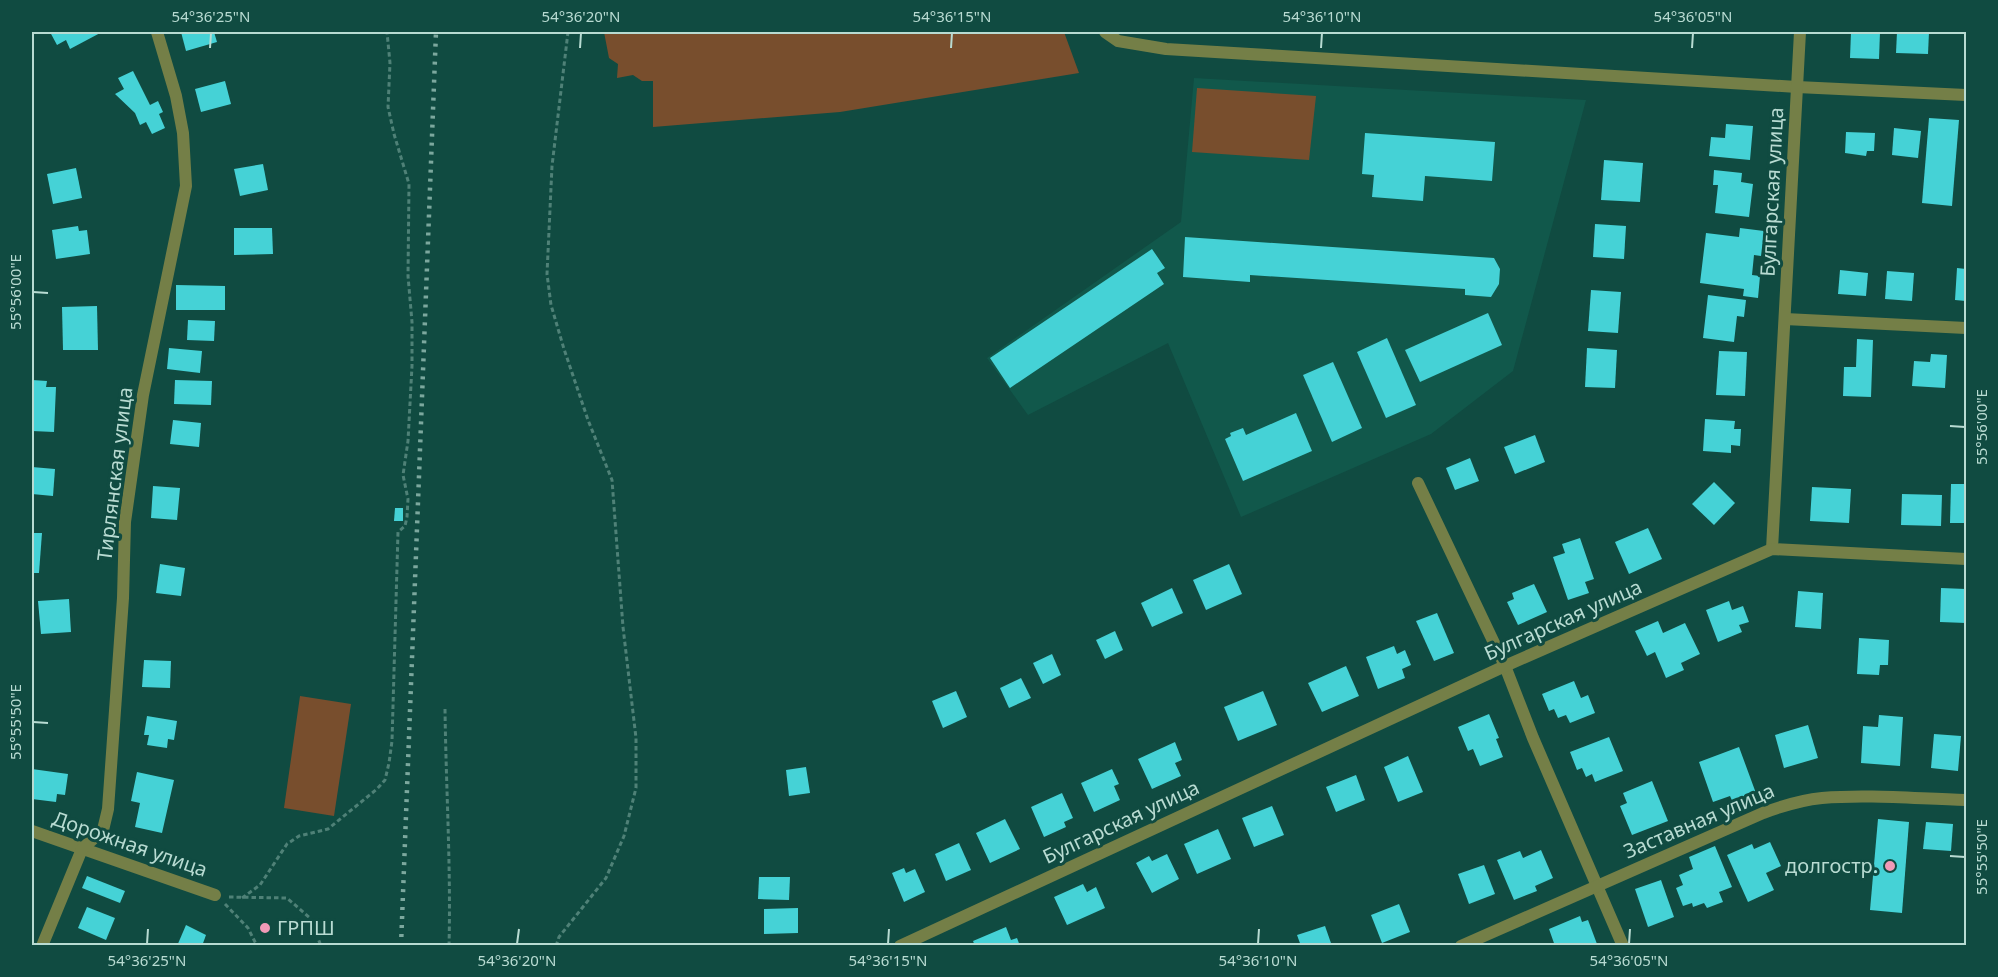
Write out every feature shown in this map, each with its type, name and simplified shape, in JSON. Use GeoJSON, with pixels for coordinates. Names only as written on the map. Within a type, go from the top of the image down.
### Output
{"type":"FeatureCollection","features":[{"type":"Feature","properties":{"kind":"street","name":"Тирлянская улица"},"geometry":{"type":"LineString","coordinates":[[42,945],[82,849],[103,830],[108,809],[123,598],[125,522],[143,395],[186,186],[183,133],[176,96],[157,32]]}},
{"type":"Feature","properties":{"kind":"street"},"geometry":{"type":"LineString","coordinates":[[1106,32],[1118,41],[1166,49],[1966,95]]}},
{"type":"Feature","properties":{"kind":"street","name":"Булгарская улица"},"geometry":{"type":"LineString","coordinates":[[900,945],[1505,666],[1772,549],[1800,32]]}},
{"type":"Feature","properties":{"kind":"street"},"geometry":{"type":"LineString","coordinates":[[1785,319],[1966,328]]}},
{"type":"Feature","properties":{"kind":"street"},"geometry":{"type":"LineString","coordinates":[[1418,483],[1505,666],[1533,738],[1623,945]]}},
{"type":"Feature","properties":{"kind":"street"},"geometry":{"type":"LineString","coordinates":[[1772,549],[1966,559]]}},
{"type":"Feature","properties":{"kind":"street","name":"Заставная улица"},"geometry":{"type":"LineString","coordinates":[[1461,945],[1763,813],[1789,804],[1820,798],[1849,797],[1966,800]]}},
{"type":"Feature","properties":{"kind":"street","name":"Дорожная улица"},"geometry":{"type":"LineString","coordinates":[[32,831],[215,895]]}},
{"type":"Feature","properties":{"kind":"path"},"geometry":{"type":"LineString","coordinates":[[242,898],[260,885],[287,844],[299,836],[328,829],[377,789],[385,780],[389,763],[392,741],[398,532],[405,526],[408,517],[408,499],[403,475],[408,441],[412,322],[408,276],[409,184],[388,107],[390,63],[387,32]]}},
{"type":"Feature","properties":{"kind":"path"},"geometry":{"type":"LineString","coordinates":[[556,945],[606,878],[624,836],[636,788],[636,738],[623,627],[612,480],[588,420],[564,349],[551,305],[547,274],[552,166],[568,32]]}},
{"type":"Feature","properties":{"kind":"path"},"geometry":{"type":"LineString","coordinates":[[445,709],[449,945]]}},
{"type":"Feature","properties":{"kind":"path"},"geometry":{"type":"LineString","coordinates":[[215,895],[242,898],[287,898],[310,918],[321,945]]}},
{"type":"Feature","properties":{"kind":"path"},"geometry":{"type":"LineString","coordinates":[[215,895],[248,928],[257,945]]}},
{"type":"Feature","properties":{"kind":"shaded area"},"geometry":{"type":"Polygon","coordinates":[[[604,32],[1064,32],[1079,73],[840,112],[653,127],[653,81],[642,81],[633,75],[617,78],[618,64],[609,58],[604,32]]]}},
{"type":"Feature","properties":{"kind":"shaded area"},"geometry":{"type":"Polygon","coordinates":[[[1194,78],[1586,100],[1513,371],[1431,434],[1241,517],[1168,343],[1028,415],[987,358],[1181,222],[1194,78]]]}},
{"type":"Feature","properties":{"kind":"shaded area"},"geometry":{"type":"Polygon","coordinates":[[[1197,88],[1316,96],[1309,160],[1192,152],[1197,88]]]}},
{"type":"Feature","properties":{"kind":"shaded area"},"geometry":{"type":"Polygon","coordinates":[[[300,696],[351,704],[334,816],[284,808],[300,696]]]}},
{"type":"Feature","properties":{"kind":"building"},"geometry":{"type":"Polygon","coordinates":[[[50,32],[102,32],[70,49],[66,40],[57,45],[50,32]]]}},
{"type":"Feature","properties":{"kind":"building"},"geometry":{"type":"Polygon","coordinates":[[[181,32],[214,32],[217,42],[186,51],[181,32]]]}},
{"type":"Feature","properties":{"kind":"building"},"geometry":{"type":"Polygon","coordinates":[[[1851,32],[1880,32],[1879,59],[1850,58],[1851,32]]]}},
{"type":"Feature","properties":{"kind":"building"},"geometry":{"type":"Polygon","coordinates":[[[1897,32],[1929,32],[1928,54],[1896,53],[1897,32]]]}},
{"type":"Feature","properties":{"kind":"building"},"geometry":{"type":"Polygon","coordinates":[[[133,71],[150,105],[158,101],[163,112],[159,114],[165,128],[152,134],[146,122],[140,125],[135,113],[115,94],[124,89],[118,78],[133,71]]]}},
{"type":"Feature","properties":{"kind":"building"},"geometry":{"type":"Polygon","coordinates":[[[225,81],[231,104],[201,112],[195,89],[225,81]]]}},
{"type":"Feature","properties":{"kind":"building"},"geometry":{"type":"Polygon","coordinates":[[[1929,118],[1959,120],[1952,206],[1922,203],[1929,118]]]}},
{"type":"Feature","properties":{"kind":"building"},"geometry":{"type":"Polygon","coordinates":[[[1726,124],[1753,126],[1750,160],[1709,156],[1711,137],[1725,138],[1726,124]]]}},
{"type":"Feature","properties":{"kind":"building"},"geometry":{"type":"Polygon","coordinates":[[[1894,128],[1921,131],[1918,158],[1892,155],[1894,128]]]}},
{"type":"Feature","properties":{"kind":"building"},"geometry":{"type":"Polygon","coordinates":[[[1846,132],[1875,133],[1874,151],[1867,151],[1866,156],[1845,153],[1846,132]]]}},
{"type":"Feature","properties":{"kind":"building"},"geometry":{"type":"Polygon","coordinates":[[[1365,133],[1495,142],[1492,181],[1425,176],[1423,201],[1372,197],[1374,175],[1362,174],[1365,133]]]}},
{"type":"Feature","properties":{"kind":"building"},"geometry":{"type":"Polygon","coordinates":[[[1604,160],[1643,163],[1640,202],[1601,200],[1604,160]]]}},
{"type":"Feature","properties":{"kind":"building"},"geometry":{"type":"Polygon","coordinates":[[[263,164],[268,190],[240,196],[234,169],[263,164]]]}},
{"type":"Feature","properties":{"kind":"building"},"geometry":{"type":"Polygon","coordinates":[[[76,168],[82,198],[53,204],[47,174],[76,168]]]}},
{"type":"Feature","properties":{"kind":"building"},"geometry":{"type":"Polygon","coordinates":[[[1714,170],[1742,173],[1741,182],[1753,184],[1749,217],[1715,213],[1718,185],[1713,185],[1714,170]]]}},
{"type":"Feature","properties":{"kind":"building"},"geometry":{"type":"Polygon","coordinates":[[[1595,224],[1626,226],[1624,259],[1593,257],[1595,224]]]}},
{"type":"Feature","properties":{"kind":"building"},"geometry":{"type":"Polygon","coordinates":[[[78,226],[79,231],[87,230],[90,254],[56,259],[52,230],[78,226]]]}},
{"type":"Feature","properties":{"kind":"building"},"geometry":{"type":"Polygon","coordinates":[[[234,228],[272,228],[273,254],[234,255],[234,228]]]}},
{"type":"Feature","properties":{"kind":"building"},"geometry":{"type":"Polygon","coordinates":[[[1740,228],[1764,231],[1761,256],[1754,255],[1752,275],[1760,276],[1758,298],[1743,296],[1744,289],[1700,283],[1706,233],[1739,237],[1740,228]]]}},
{"type":"Feature","properties":{"kind":"building"},"geometry":{"type":"Polygon","coordinates":[[[1185,237],[1494,258],[1500,269],[1499,284],[1491,297],[1465,295],[1465,289],[1250,275],[1250,282],[1183,277],[1185,237]]]}},
{"type":"Feature","properties":{"kind":"building"},"geometry":{"type":"Polygon","coordinates":[[[1152,249],[1165,268],[1157,273],[1164,284],[1010,388],[990,358],[1152,249]]]}},
{"type":"Feature","properties":{"kind":"building"},"geometry":{"type":"Polygon","coordinates":[[[1957,268],[1966,269],[1966,301],[1955,300],[1957,268]]]}},
{"type":"Feature","properties":{"kind":"building"},"geometry":{"type":"Polygon","coordinates":[[[1840,270],[1868,273],[1866,296],[1838,294],[1840,270]]]}},
{"type":"Feature","properties":{"kind":"building"},"geometry":{"type":"Polygon","coordinates":[[[1887,271],[1914,273],[1912,301],[1885,299],[1887,271]]]}},
{"type":"Feature","properties":{"kind":"building"},"geometry":{"type":"Polygon","coordinates":[[[176,285],[225,286],[225,310],[176,310],[176,285]]]}},
{"type":"Feature","properties":{"kind":"building"},"geometry":{"type":"Polygon","coordinates":[[[1591,290],[1621,292],[1618,333],[1588,331],[1591,290]]]}},
{"type":"Feature","properties":{"kind":"building"},"geometry":{"type":"Polygon","coordinates":[[[1708,295],[1746,300],[1744,317],[1737,316],[1734,342],[1703,338],[1708,295]]]}},
{"type":"Feature","properties":{"kind":"building"},"geometry":{"type":"Polygon","coordinates":[[[97,306],[98,350],[63,350],[62,307],[97,306]]]}},
{"type":"Feature","properties":{"kind":"building"},"geometry":{"type":"Polygon","coordinates":[[[1488,313],[1502,345],[1420,382],[1405,350],[1488,313]]]}},
{"type":"Feature","properties":{"kind":"building"},"geometry":{"type":"Polygon","coordinates":[[[188,320],[215,321],[214,341],[187,340],[188,320]]]}},
{"type":"Feature","properties":{"kind":"building"},"geometry":{"type":"Polygon","coordinates":[[[1387,338],[1416,405],[1386,418],[1357,352],[1387,338]]]}},
{"type":"Feature","properties":{"kind":"building"},"geometry":{"type":"Polygon","coordinates":[[[1857,339],[1873,340],[1871,397],[1843,396],[1844,367],[1856,367],[1857,339]]]}},
{"type":"Feature","properties":{"kind":"building"},"geometry":{"type":"Polygon","coordinates":[[[169,348],[202,351],[200,373],[167,369],[169,348]]]}},
{"type":"Feature","properties":{"kind":"building"},"geometry":{"type":"Polygon","coordinates":[[[1587,348],[1617,350],[1615,388],[1585,387],[1587,348]]]}},
{"type":"Feature","properties":{"kind":"building"},"geometry":{"type":"Polygon","coordinates":[[[1719,351],[1747,352],[1745,396],[1716,395],[1719,351]]]}},
{"type":"Feature","properties":{"kind":"building"},"geometry":{"type":"Polygon","coordinates":[[[1931,354],[1947,355],[1945,388],[1912,386],[1914,361],[1930,362],[1931,354]]]}},
{"type":"Feature","properties":{"kind":"building"},"geometry":{"type":"Polygon","coordinates":[[[1333,362],[1362,428],[1332,442],[1303,375],[1333,362]]]}},
{"type":"Feature","properties":{"kind":"building"},"geometry":{"type":"Polygon","coordinates":[[[32,380],[47,381],[46,387],[56,387],[54,432],[32,431],[32,380]]]}},
{"type":"Feature","properties":{"kind":"building"},"geometry":{"type":"Polygon","coordinates":[[[175,380],[212,381],[211,405],[174,404],[175,380]]]}},
{"type":"Feature","properties":{"kind":"building"},"geometry":{"type":"Polygon","coordinates":[[[1296,413],[1312,451],[1243,481],[1225,439],[1231,436],[1230,433],[1243,428],[1246,435],[1296,413]]]}},
{"type":"Feature","properties":{"kind":"building"},"geometry":{"type":"Polygon","coordinates":[[[1705,419],[1735,421],[1734,429],[1741,429],[1740,446],[1731,445],[1731,453],[1703,451],[1705,419]]]}},
{"type":"Feature","properties":{"kind":"building"},"geometry":{"type":"Polygon","coordinates":[[[173,420],[201,423],[199,447],[170,444],[173,420]]]}},
{"type":"Feature","properties":{"kind":"building"},"geometry":{"type":"Polygon","coordinates":[[[1535,435],[1545,462],[1515,474],[1504,447],[1535,435]]]}},
{"type":"Feature","properties":{"kind":"building"},"geometry":{"type":"Polygon","coordinates":[[[1470,458],[1479,481],[1455,490],[1446,468],[1470,458]]]}},
{"type":"Feature","properties":{"kind":"building"},"geometry":{"type":"Polygon","coordinates":[[[32,467],[55,469],[53,496],[32,494],[32,467]]]}},
{"type":"Feature","properties":{"kind":"building"},"geometry":{"type":"Polygon","coordinates":[[[1714,482],[1735,503],[1714,525],[1692,504],[1714,482]]]}},
{"type":"Feature","properties":{"kind":"building"},"geometry":{"type":"Polygon","coordinates":[[[1951,484],[1966,484],[1966,523],[1950,523],[1951,484]]]}},
{"type":"Feature","properties":{"kind":"building"},"geometry":{"type":"Polygon","coordinates":[[[153,486],[180,488],[177,520],[151,518],[153,486]]]}},
{"type":"Feature","properties":{"kind":"building"},"geometry":{"type":"Polygon","coordinates":[[[1812,487],[1851,489],[1849,523],[1810,521],[1812,487]]]}},
{"type":"Feature","properties":{"kind":"building"},"geometry":{"type":"Polygon","coordinates":[[[1902,494],[1942,495],[1941,526],[1901,525],[1902,494]]]}},
{"type":"Feature","properties":{"kind":"building"},"geometry":{"type":"Polygon","coordinates":[[[395,508],[403,508],[403,521],[394,521],[395,508]]]}},
{"type":"Feature","properties":{"kind":"building"},"geometry":{"type":"Polygon","coordinates":[[[1648,528],[1662,559],[1629,574],[1615,542],[1648,528]]]}},
{"type":"Feature","properties":{"kind":"building"},"geometry":{"type":"Polygon","coordinates":[[[32,533],[42,533],[39,573],[32,573],[32,533]]]}},
{"type":"Feature","properties":{"kind":"building"},"geometry":{"type":"Polygon","coordinates":[[[1580,538],[1594,579],[1585,582],[1589,593],[1568,600],[1553,557],[1565,553],[1562,544],[1580,538]]]}},
{"type":"Feature","properties":{"kind":"building"},"geometry":{"type":"Polygon","coordinates":[[[160,564],[185,568],[181,596],[156,593],[160,564]]]}},
{"type":"Feature","properties":{"kind":"building"},"geometry":{"type":"Polygon","coordinates":[[[1229,564],[1242,594],[1206,610],[1193,580],[1229,564]]]}},
{"type":"Feature","properties":{"kind":"building"},"geometry":{"type":"Polygon","coordinates":[[[1534,584],[1547,612],[1518,625],[1507,602],[1514,599],[1512,593],[1534,584]]]}},
{"type":"Feature","properties":{"kind":"building"},"geometry":{"type":"Polygon","coordinates":[[[1172,588],[1183,613],[1152,627],[1141,603],[1172,588]]]}},
{"type":"Feature","properties":{"kind":"building"},"geometry":{"type":"Polygon","coordinates":[[[1941,588],[1966,589],[1966,623],[1940,622],[1941,588]]]}},
{"type":"Feature","properties":{"kind":"building"},"geometry":{"type":"Polygon","coordinates":[[[1798,591],[1823,593],[1821,629],[1795,627],[1798,591]]]}},
{"type":"Feature","properties":{"kind":"building"},"geometry":{"type":"Polygon","coordinates":[[[69,599],[71,632],[41,634],[38,601],[69,599]]]}},
{"type":"Feature","properties":{"kind":"building"},"geometry":{"type":"Polygon","coordinates":[[[1729,601],[1732,610],[1743,606],[1749,622],[1739,625],[1742,632],[1718,642],[1706,610],[1729,601]]]}},
{"type":"Feature","properties":{"kind":"building"},"geometry":{"type":"Polygon","coordinates":[[[1437,613],[1454,653],[1434,661],[1416,621],[1437,613]]]}},
{"type":"Feature","properties":{"kind":"building"},"geometry":{"type":"Polygon","coordinates":[[[1658,621],[1663,633],[1685,623],[1700,654],[1681,663],[1684,670],[1666,678],[1655,652],[1647,656],[1635,631],[1658,621]]]}},
{"type":"Feature","properties":{"kind":"building"},"geometry":{"type":"Polygon","coordinates":[[[1115,631],[1123,650],[1105,659],[1096,640],[1115,631]]]}},
{"type":"Feature","properties":{"kind":"building"},"geometry":{"type":"Polygon","coordinates":[[[1859,638],[1889,640],[1888,665],[1880,665],[1879,675],[1857,674],[1859,638]]]}},
{"type":"Feature","properties":{"kind":"building"},"geometry":{"type":"Polygon","coordinates":[[[1394,646],[1397,654],[1405,650],[1411,665],[1402,669],[1405,678],[1378,689],[1366,657],[1394,646]]]}},
{"type":"Feature","properties":{"kind":"building"},"geometry":{"type":"Polygon","coordinates":[[[1052,654],[1061,675],[1043,684],[1033,663],[1052,654]]]}},
{"type":"Feature","properties":{"kind":"building"},"geometry":{"type":"Polygon","coordinates":[[[144,660],[171,661],[170,688],[142,687],[144,660]]]}},
{"type":"Feature","properties":{"kind":"building"},"geometry":{"type":"Polygon","coordinates":[[[1346,666],[1359,696],[1322,712],[1308,683],[1346,666]]]}},
{"type":"Feature","properties":{"kind":"building"},"geometry":{"type":"Polygon","coordinates":[[[1021,678],[1031,698],[1009,708],[1000,688],[1021,678]]]}},
{"type":"Feature","properties":{"kind":"building"},"geometry":{"type":"Polygon","coordinates":[[[1574,681],[1581,698],[1588,695],[1595,713],[1570,723],[1566,715],[1558,718],[1554,709],[1549,711],[1542,694],[1574,681]]]}},
{"type":"Feature","properties":{"kind":"building"},"geometry":{"type":"Polygon","coordinates":[[[956,691],[967,717],[943,728],[932,701],[956,691]]]}},
{"type":"Feature","properties":{"kind":"building"},"geometry":{"type":"Polygon","coordinates":[[[1263,691],[1277,725],[1238,741],[1224,707],[1263,691]]]}},
{"type":"Feature","properties":{"kind":"building"},"geometry":{"type":"Polygon","coordinates":[[[1489,714],[1499,738],[1496,739],[1503,757],[1480,766],[1473,749],[1468,751],[1458,727],[1489,714]]]}},
{"type":"Feature","properties":{"kind":"building"},"geometry":{"type":"Polygon","coordinates":[[[1879,715],[1903,717],[1900,766],[1861,763],[1863,726],[1878,727],[1879,715]]]}},
{"type":"Feature","properties":{"kind":"building"},"geometry":{"type":"Polygon","coordinates":[[[147,716],[177,721],[174,740],[168,739],[167,748],[147,745],[149,735],[144,735],[147,716]]]}},
{"type":"Feature","properties":{"kind":"building"},"geometry":{"type":"Polygon","coordinates":[[[1808,725],[1818,758],[1784,768],[1775,735],[1808,725]]]}},
{"type":"Feature","properties":{"kind":"building"},"geometry":{"type":"Polygon","coordinates":[[[1934,734],[1961,736],[1958,771],[1931,768],[1934,734]]]}},
{"type":"Feature","properties":{"kind":"building"},"geometry":{"type":"Polygon","coordinates":[[[1609,737],[1623,771],[1595,782],[1592,774],[1586,777],[1582,768],[1577,770],[1570,752],[1609,737]]]}},
{"type":"Feature","properties":{"kind":"building"},"geometry":{"type":"Polygon","coordinates":[[[1175,742],[1182,760],[1175,763],[1181,776],[1152,789],[1138,759],[1175,742]]]}},
{"type":"Feature","properties":{"kind":"building"},"geometry":{"type":"Polygon","coordinates":[[[1739,747],[1757,796],[1734,805],[1730,796],[1713,802],[1699,762],[1739,747]]]}},
{"type":"Feature","properties":{"kind":"building"},"geometry":{"type":"Polygon","coordinates":[[[1408,756],[1423,792],[1398,802],[1384,767],[1408,756]]]}},
{"type":"Feature","properties":{"kind":"building"},"geometry":{"type":"Polygon","coordinates":[[[806,767],[810,793],[789,796],[786,770],[806,767]]]}},
{"type":"Feature","properties":{"kind":"building"},"geometry":{"type":"Polygon","coordinates":[[[32,769],[68,774],[65,795],[57,794],[56,802],[32,799],[32,769]]]}},
{"type":"Feature","properties":{"kind":"building"},"geometry":{"type":"Polygon","coordinates":[[[1112,769],[1119,784],[1114,786],[1120,800],[1094,812],[1081,783],[1112,769]]]}},
{"type":"Feature","properties":{"kind":"building"},"geometry":{"type":"Polygon","coordinates":[[[137,772],[174,780],[162,833],[135,827],[140,803],[131,801],[137,772]]]}},
{"type":"Feature","properties":{"kind":"building"},"geometry":{"type":"Polygon","coordinates":[[[1356,775],[1365,800],[1336,812],[1326,787],[1356,775]]]}},
{"type":"Feature","properties":{"kind":"building"},"geometry":{"type":"Polygon","coordinates":[[[1652,781],[1668,821],[1632,835],[1620,806],[1627,803],[1623,793],[1652,781]]]}},
{"type":"Feature","properties":{"kind":"building"},"geometry":{"type":"Polygon","coordinates":[[[1062,793],[1073,818],[1064,822],[1066,827],[1044,837],[1031,807],[1062,793]]]}},
{"type":"Feature","properties":{"kind":"building"},"geometry":{"type":"Polygon","coordinates":[[[1272,806],[1284,835],[1254,847],[1242,818],[1272,806]]]}},
{"type":"Feature","properties":{"kind":"building"},"geometry":{"type":"Polygon","coordinates":[[[1005,819],[1020,849],[990,863],[976,833],[1005,819]]]}},
{"type":"Feature","properties":{"kind":"building","name":"долгостр."},"geometry":{"type":"Polygon","coordinates":[[[1878,819],[1909,822],[1902,913],[1870,910],[1878,819]]]}},
{"type":"Feature","properties":{"kind":"building"},"geometry":{"type":"Polygon","coordinates":[[[1926,822],[1953,824],[1951,851],[1923,849],[1926,822]]]}},
{"type":"Feature","properties":{"kind":"building"},"geometry":{"type":"Polygon","coordinates":[[[1218,829],[1231,859],[1197,874],[1184,844],[1218,829]]]}},
{"type":"Feature","properties":{"kind":"building"},"geometry":{"type":"Polygon","coordinates":[[[1770,842],[1781,866],[1766,873],[1774,890],[1748,902],[1727,855],[1752,844],[1754,849],[1770,842]]]}},
{"type":"Feature","properties":{"kind":"building"},"geometry":{"type":"Polygon","coordinates":[[[959,843],[971,870],[946,881],[935,854],[959,843]]]}},
{"type":"Feature","properties":{"kind":"building"},"geometry":{"type":"Polygon","coordinates":[[[1715,846],[1732,887],[1719,892],[1723,902],[1707,908],[1704,903],[1693,907],[1692,903],[1683,906],[1676,888],[1683,885],[1679,875],[1693,869],[1689,857],[1715,846]]]}},
{"type":"Feature","properties":{"kind":"building"},"geometry":{"type":"Polygon","coordinates":[[[1541,850],[1553,878],[1535,886],[1537,891],[1514,900],[1497,860],[1520,851],[1523,858],[1541,850]]]}},
{"type":"Feature","properties":{"kind":"building"},"geometry":{"type":"Polygon","coordinates":[[[1167,854],[1179,879],[1152,893],[1136,863],[1149,856],[1152,861],[1167,854]]]}},
{"type":"Feature","properties":{"kind":"building"},"geometry":{"type":"Polygon","coordinates":[[[1484,865],[1495,894],[1469,904],[1458,874],[1484,865]]]}},
{"type":"Feature","properties":{"kind":"building"},"geometry":{"type":"Polygon","coordinates":[[[904,868],[906,873],[915,869],[925,892],[904,902],[892,873],[904,868]]]}},
{"type":"Feature","properties":{"kind":"building"},"geometry":{"type":"Polygon","coordinates":[[[87,876],[125,891],[120,903],[82,888],[87,876]]]}},
{"type":"Feature","properties":{"kind":"building"},"geometry":{"type":"Polygon","coordinates":[[[759,877],[790,877],[789,900],[758,899],[759,877]]]}},
{"type":"Feature","properties":{"kind":"building"},"geometry":{"type":"Polygon","coordinates":[[[1661,880],[1674,917],[1648,927],[1635,889],[1661,880]]]}},
{"type":"Feature","properties":{"kind":"building"},"geometry":{"type":"Polygon","coordinates":[[[1083,884],[1087,892],[1096,887],[1105,908],[1067,925],[1054,897],[1083,884]]]}},
{"type":"Feature","properties":{"kind":"building"},"geometry":{"type":"Polygon","coordinates":[[[1399,904],[1410,932],[1382,943],[1371,915],[1399,904]]]}},
{"type":"Feature","properties":{"kind":"building"},"geometry":{"type":"Polygon","coordinates":[[[87,907],[115,918],[106,940],[78,928],[87,907]]]}},
{"type":"Feature","properties":{"kind":"building"},"geometry":{"type":"Polygon","coordinates":[[[798,908],[798,933],[764,934],[764,909],[798,908]]]}},
{"type":"Feature","properties":{"kind":"building"},"geometry":{"type":"Polygon","coordinates":[[[1580,916],[1582,922],[1588,920],[1597,944],[1555,946],[1549,929],[1580,916]]]}},
{"type":"Feature","properties":{"kind":"building","name":"ГРПШ"},"geometry":{"type":"Polygon","coordinates":[[[262,924],[268,925],[267,932],[261,931],[262,924]]]}},
{"type":"Feature","properties":{"kind":"building"},"geometry":{"type":"Polygon","coordinates":[[[186,925],[206,935],[202,946],[177,946],[186,925]]]}},
{"type":"Feature","properties":{"kind":"building"},"geometry":{"type":"Polygon","coordinates":[[[1325,926],[1332,946],[1301,946],[1297,935],[1325,926]]]}},
{"type":"Feature","properties":{"kind":"building"},"geometry":{"type":"Polygon","coordinates":[[[1006,927],[1011,940],[1017,938],[1020,946],[975,946],[973,941],[1006,927]]]}},
{"type":"Feature","properties":{"kind":"railway"},"geometry":{"type":"LineString","coordinates":[[401,946],[436,32]]}},
{"type":"Feature","properties":{"kind":"place","name":"долгостр."},"geometry":{"type":"Point","coordinates":[1890,866]}},
{"type":"Feature","properties":{"kind":"place","name":"ГРПШ"},"geometry":{"type":"Point","coordinates":[265,928]}}]}
